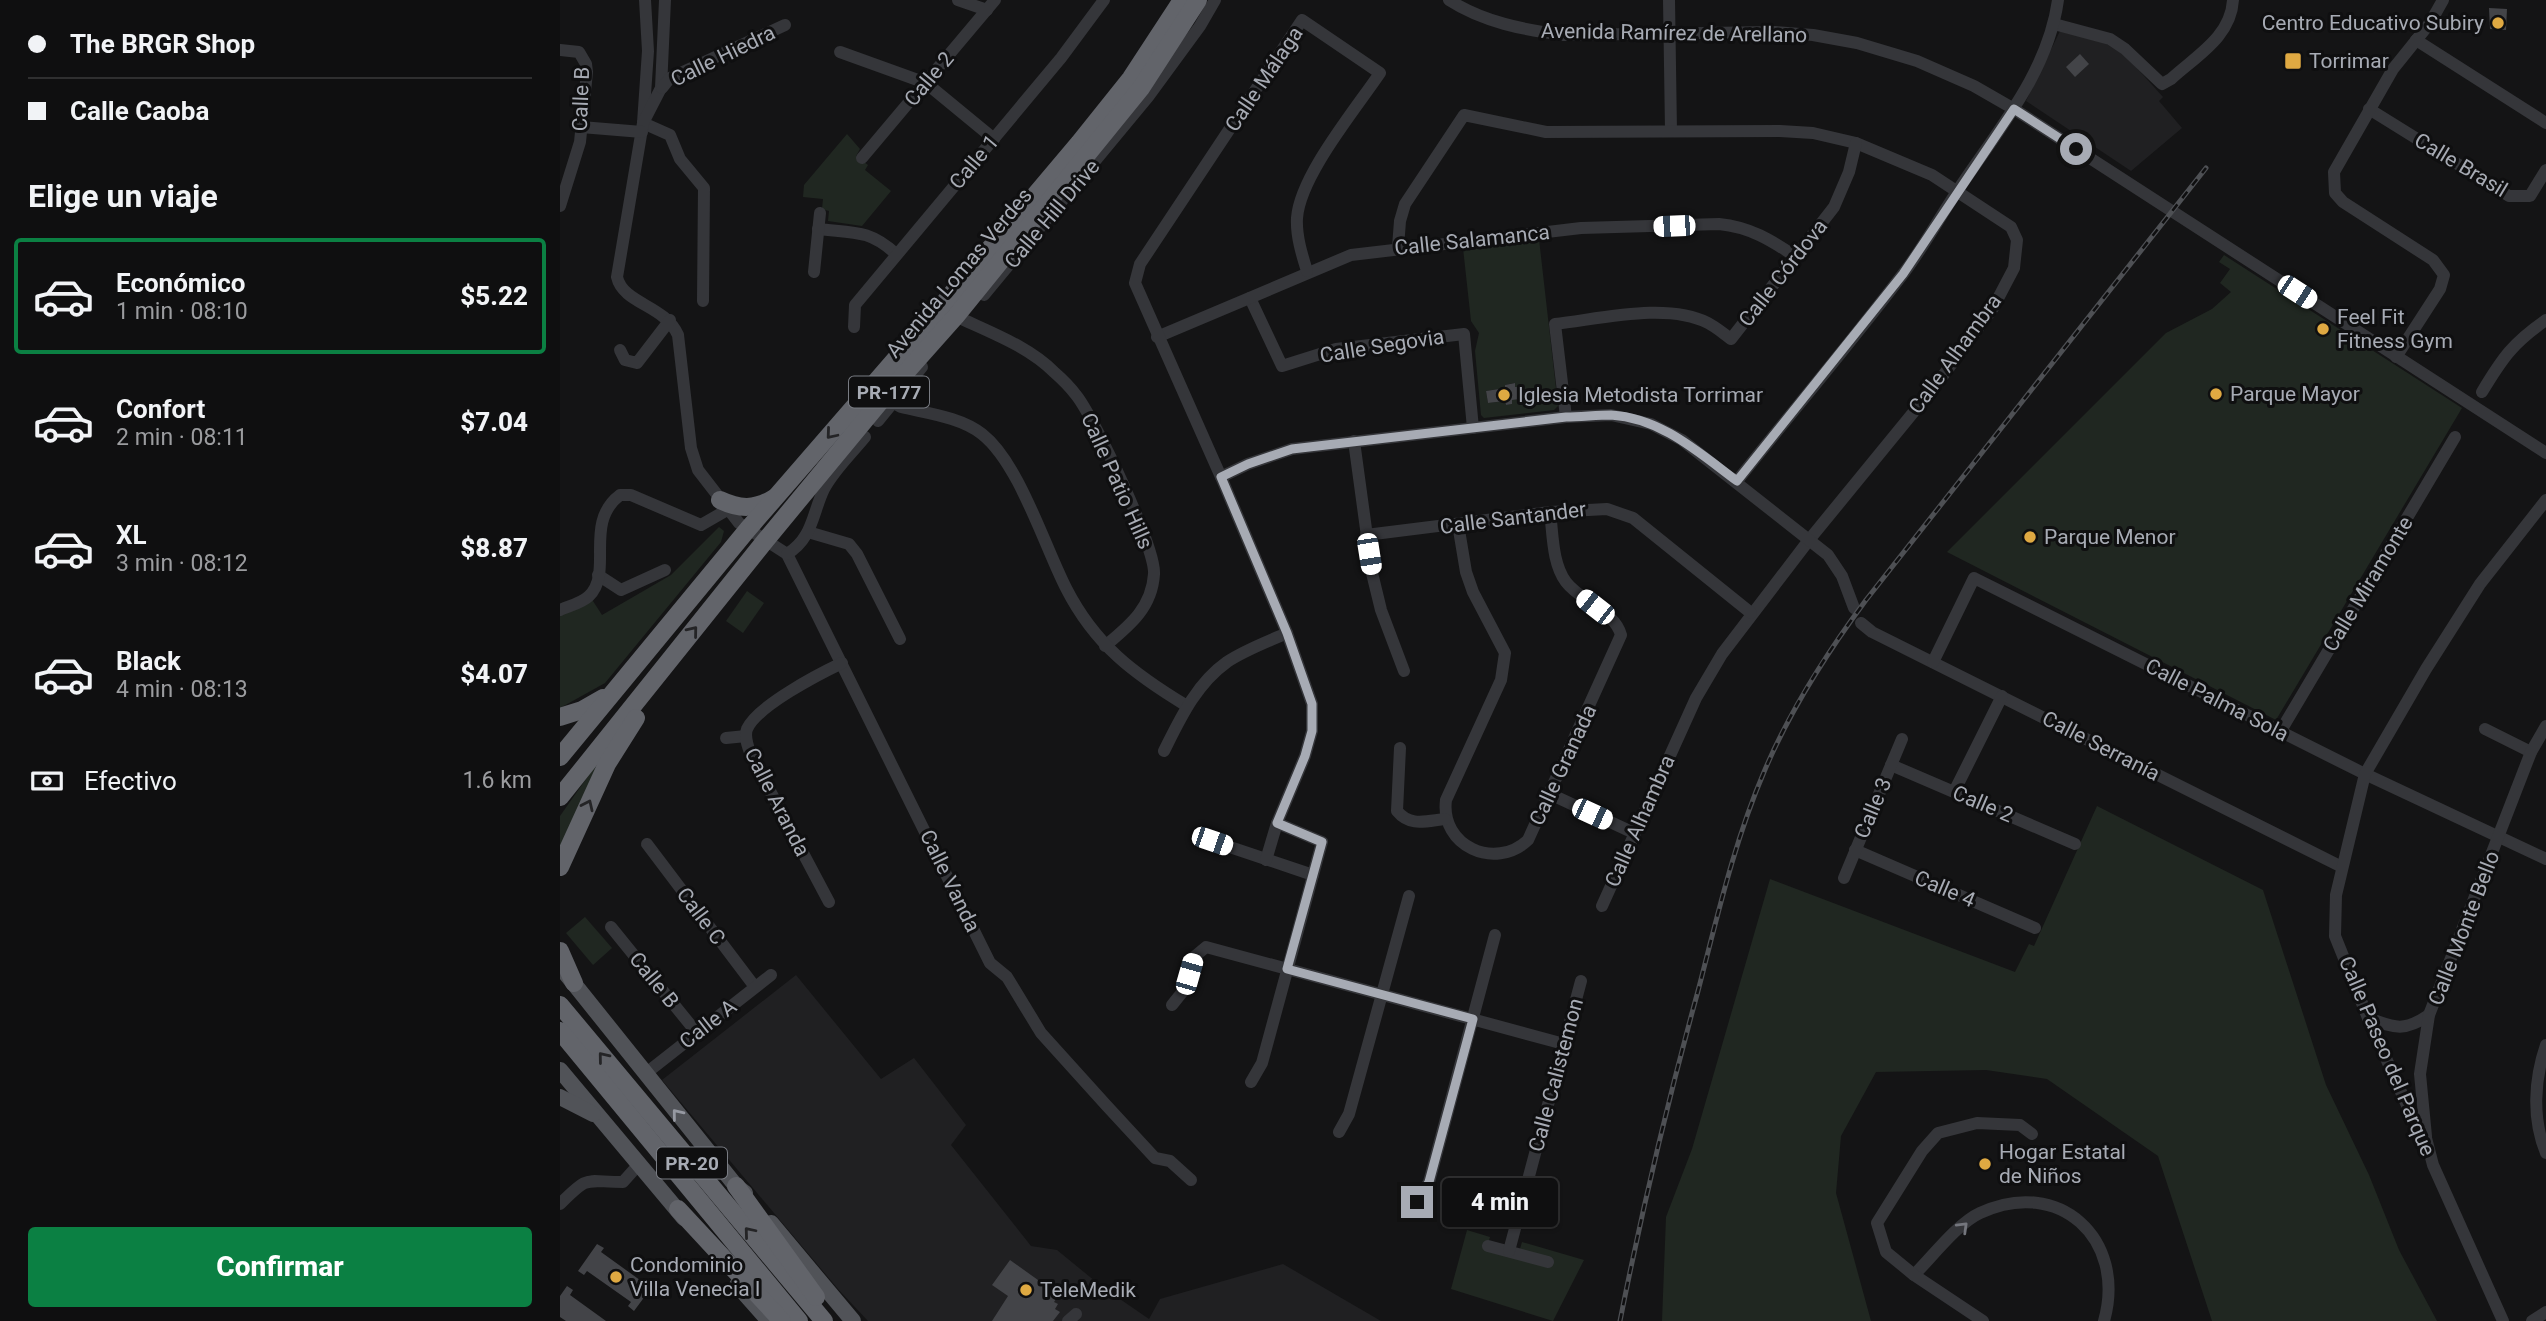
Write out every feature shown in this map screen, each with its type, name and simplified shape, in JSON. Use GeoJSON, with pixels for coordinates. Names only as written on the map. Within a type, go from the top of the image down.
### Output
{"type":"FeatureCollection","features":[{"type":"Feature","properties":{"kind":"highway","name":"Avenida Lomas Verdes"},"geometry":{"type":"LineString","coordinates":[[560,757],[748,529],[780,495],[1079,143],[1131,78],[1182,0]]}},
{"type":"Feature","properties":{"kind":"highway","name":"Avenida Lomas Verdes"},"geometry":{"type":"LineString","coordinates":[[560,797],[567,774],[664,667],[884,397],[956,316],[1141,88],[1198,0]]}},
{"type":"Feature","properties":{"kind":"highway"},"geometry":{"type":"LineString","coordinates":[[723,505],[755,507],[780,495]]}},
{"type":"Feature","properties":{"kind":"highway"},"geometry":{"type":"LineString","coordinates":[[560,867],[607,764],[643,708],[664,667]]}},
{"type":"Feature","properties":{"kind":"highway"},"geometry":{"type":"LineString","coordinates":[[560,717],[582,710],[619,685]]}},
{"type":"Feature","properties":{"kind":"highway"},"geometry":{"type":"LineString","coordinates":[[560,951],[574,983]]}},
{"type":"Feature","properties":{"kind":"highway","name":"PR-20"},"geometry":{"type":"LineString","coordinates":[[560,1005],[824,1321]]}},
{"type":"Feature","properties":{"kind":"highway","name":"PR-20"},"geometry":{"type":"LineString","coordinates":[[560,1031],[799,1321]]}},
{"type":"Feature","properties":{"kind":"highway"},"geometry":{"type":"LineString","coordinates":[[736,1186],[816,1296],[830,1321]]}},
{"type":"Feature","properties":{"kind":"highway"},"geometry":{"type":"LineString","coordinates":[[678,1209],[782,1321]]}},
{"type":"Feature","properties":{"kind":"main road"},"geometry":{"type":"LineString","coordinates":[[560,968],[736,1186],[748,1195],[853,1321]]}},
{"type":"Feature","properties":{"kind":"main road"},"geometry":{"type":"LineString","coordinates":[[560,1070],[678,1209],[705,1248],[763,1319]]}},
{"type":"Feature","properties":{"kind":"main road"},"geometry":{"type":"LineString","coordinates":[[560,1097],[604,1121]]}},
{"type":"Feature","properties":{"kind":"street"},"geometry":{"type":"LineString","coordinates":[[645,0],[648,51],[643,127],[620,246],[617,277],[619,284],[628,294],[670,320],[681,346],[694,461],[723,505],[748,529],[787,554],[800,546],[825,487],[865,437]]}},
{"type":"Feature","properties":{"kind":"street"},"geometry":{"type":"LineString","coordinates":[[643,127],[661,88],[666,0]]}},
{"type":"Feature","properties":{"kind":"street"},"geometry":{"type":"LineString","coordinates":[[958,0],[991,5]]}},
{"type":"Feature","properties":{"kind":"street","name":"Calle 1"},"geometry":{"type":"LineString","coordinates":[[854,327],[855,305],[1061,58],[1104,0]]}},
{"type":"Feature","properties":{"kind":"street","name":"Calle Hill Drive"},"geometry":{"type":"LineString","coordinates":[[878,421],[1148,97],[1200,26],[1215,0]]}},
{"type":"Feature","properties":{"kind":"street","name":"Avenida Ramírez de Arellano"},"geometry":{"type":"LineString","coordinates":[[1449,0],[1501,24],[1534,31],[1564,35],[1776,32],[1857,43],[1940,70],[2014,109],[2546,453]]}},
{"type":"Feature","properties":{"kind":"street"},"geometry":{"type":"LineString","coordinates":[[1669,0],[1671,131]]}},
{"type":"Feature","properties":{"kind":"street"},"geometry":{"type":"LineString","coordinates":[[1737,481],[1903,274],[2014,109],[2035,70],[2054,24],[2058,0]]}},
{"type":"Feature","properties":{"kind":"street"},"geometry":{"type":"LineString","coordinates":[[2054,24],[2110,40],[2125,49],[2162,84],[2222,33],[2230,22],[2233,0]]}},
{"type":"Feature","properties":{"kind":"street"},"geometry":{"type":"LineString","coordinates":[[2396,357],[2440,289],[2444,275],[2433,260],[2343,202],[2335,193],[2334,172],[2393,69],[2444,0]]}},
{"type":"Feature","properties":{"kind":"street","name":"Calle 2"},"geometry":{"type":"LineString","coordinates":[[862,158],[991,5]]}},
{"type":"Feature","properties":{"kind":"street","name":"Calle Málaga"},"geometry":{"type":"LineString","coordinates":[[1157,337],[1135,283],[1140,264],[1302,20],[1380,74],[1314,172],[1304,192],[1297,220],[1307,271]]}},
{"type":"Feature","properties":{"kind":"street","name":"Calle Hiedra"},"geometry":{"type":"LineString","coordinates":[[661,88],[670,78],[785,26]]}},
{"type":"Feature","properties":{"kind":"street"},"geometry":{"type":"LineString","coordinates":[[2416,40],[2546,123]]}},
{"type":"Feature","properties":{"kind":"street","name":"Calle B"},"geometry":{"type":"LineString","coordinates":[[560,50],[579,52],[586,64],[575,162],[560,206]]}},
{"type":"Feature","properties":{"kind":"street"},"geometry":{"type":"LineString","coordinates":[[840,52],[926,83],[994,139]]}},
{"type":"Feature","properties":{"kind":"street","name":"Calle Brasil"},"geometry":{"type":"LineString","coordinates":[[2369,109],[2509,196],[2530,196],[2546,170]]}},
{"type":"Feature","properties":{"kind":"street","name":"Calle Alhambra"},"geometry":{"type":"LineString","coordinates":[[1398,247],[1400,221],[1405,204],[1464,115],[1546,132],[1813,133],[1856,143],[1907,163],[1957,191],[2011,227],[2017,240],[2014,268],[1993,307],[1939,381],[1751,614],[1722,654],[1696,698],[1602,906]]}},
{"type":"Feature","properties":{"kind":"street"},"geometry":{"type":"LineString","coordinates":[[581,127],[643,127],[670,135],[680,159],[704,188],[703,301]]}},
{"type":"Feature","properties":{"kind":"street","name":"Calle Córdova"},"geometry":{"type":"LineString","coordinates":[[1566,417],[1555,324],[1660,312],[1685,315],[1708,323],[1731,339],[1834,207],[1849,172],[1856,143]]}},
{"type":"Feature","properties":{"kind":"street"},"geometry":{"type":"LineString","coordinates":[[814,272],[820,213]]}},
{"type":"Feature","properties":{"kind":"street","name":"Calle Salamanca"},"geometry":{"type":"LineString","coordinates":[[1157,337],[1307,271],[1351,255],[1398,247],[1581,228],[1719,224],[1739,226],[1759,233],[1796,257]]}},
{"type":"Feature","properties":{"kind":"street"},"geometry":{"type":"LineString","coordinates":[[818,229],[869,234],[882,241],[896,254]]}},
{"type":"Feature","properties":{"kind":"street","name":"Calle Segovia"},"geometry":{"type":"LineString","coordinates":[[1250,298],[1282,366],[1336,349],[1464,334],[1473,428]]}},
{"type":"Feature","properties":{"kind":"street","name":"Calle Patio Hills"},"geometry":{"type":"LineString","coordinates":[[962,319],[1032,354],[1077,396],[1098,429],[1150,550],[1154,573],[1150,592],[1141,612],[1105,646]]}},
{"type":"Feature","properties":{"kind":"street"},"geometry":{"type":"LineString","coordinates":[[620,351],[625,360],[637,363],[670,320]]}},
{"type":"Feature","properties":{"kind":"street"},"geometry":{"type":"LineString","coordinates":[[2482,392],[2501,359],[2517,341],[2546,320]]}},
{"type":"Feature","properties":{"kind":"street"},"geometry":{"type":"LineString","coordinates":[[1157,337],[1221,477],[1287,633],[1312,704],[1312,731],[1266,860]]}},
{"type":"Feature","properties":{"kind":"street"},"geometry":{"type":"LineString","coordinates":[[892,402],[901,407],[964,424],[981,433],[998,450],[1013,475],[1067,591],[1105,646],[1137,675],[1186,706]]}},
{"type":"Feature","properties":{"kind":"street"},"geometry":{"type":"LineString","coordinates":[[1221,477],[1282,452],[1354,441],[1566,417],[1611,415],[1651,424],[1682,440],[1737,481],[1810,540],[1836,566],[1854,608]]}},
{"type":"Feature","properties":{"kind":"street","name":"Calle Miramonte"},"geometry":{"type":"LineString","coordinates":[[2280,732],[2455,437]]}},
{"type":"Feature","properties":{"kind":"street"},"geometry":{"type":"LineString","coordinates":[[1354,441],[1366,534],[1381,610],[1404,671]]}},
{"type":"Feature","properties":{"kind":"street"},"geometry":{"type":"LineString","coordinates":[[560,610],[588,598],[594,590],[598,575],[601,523],[609,506],[620,495],[631,495],[701,525],[723,505]]}},
{"type":"Feature","properties":{"kind":"street","name":"Calle Paseo del Parque"},"geometry":{"type":"LineString","coordinates":[[2503,1321],[2433,1165],[2426,1138],[2410,1112],[2335,936],[2336,895],[2365,774],[2426,669],[2480,584],[2546,500]]}},
{"type":"Feature","properties":{"kind":"street","name":"Calle Santander"},"geometry":{"type":"LineString","coordinates":[[1366,534],[1550,512],[1607,509],[1633,518],[1751,614]]}},
{"type":"Feature","properties":{"kind":"street","name":"Calle Granada"},"geometry":{"type":"LineString","coordinates":[[1445,819],[1450,832],[1464,843],[1487,854],[1507,854],[1528,840],[1621,635],[1614,621],[1566,581],[1557,560],[1550,512]]}},
{"type":"Feature","properties":{"kind":"street"},"geometry":{"type":"LineString","coordinates":[[1400,748],[1397,811],[1404,820],[1412,823],[1445,819],[1446,800],[1501,680],[1505,653],[1473,592],[1466,572],[1458,524]]}},
{"type":"Feature","properties":{"kind":"street"},"geometry":{"type":"LineString","coordinates":[[810,527],[822,538],[830,536],[849,544],[857,554],[900,639]]}},
{"type":"Feature","properties":{"kind":"street","name":"Calle Vanda"},"geometry":{"type":"LineString","coordinates":[[787,554],[990,962],[1007,977],[1041,1033],[1114,1114],[1155,1158],[1170,1161],[1191,1180]]}},
{"type":"Feature","properties":{"kind":"street"},"geometry":{"type":"LineString","coordinates":[[598,575],[621,590],[665,570]]}},
{"type":"Feature","properties":{"kind":"street","name":"Calle Palma Sola"},"geometry":{"type":"LineString","coordinates":[[1933,662],[1975,578],[2365,774],[2546,859]]}},
{"type":"Feature","properties":{"kind":"street","name":"Calle Serranía"},"geometry":{"type":"LineString","coordinates":[[1861,623],[1872,632],[2342,867]]}},
{"type":"Feature","properties":{"kind":"street"},"geometry":{"type":"LineString","coordinates":[[1164,751],[1186,706],[1204,684],[1227,662],[1287,633]]}},
{"type":"Feature","properties":{"kind":"street","name":"Calle Aranda"},"geometry":{"type":"LineString","coordinates":[[829,902],[751,755],[747,729],[760,713],[812,677],[842,663]]}},
{"type":"Feature","properties":{"kind":"street"},"geometry":{"type":"LineString","coordinates":[[1954,792],[2002,696]]}},
{"type":"Feature","properties":{"kind":"street","name":"Calle Monte Bello"},"geometry":{"type":"LineString","coordinates":[[2426,1138],[2420,1074],[2429,1015],[2531,752],[2546,726]]}},
{"type":"Feature","properties":{"kind":"street"},"geometry":{"type":"LineString","coordinates":[[2485,729],[2531,752]]}},
{"type":"Feature","properties":{"kind":"street"},"geometry":{"type":"LineString","coordinates":[[726,737],[747,736]]}},
{"type":"Feature","properties":{"kind":"street","name":"Calle 3"},"geometry":{"type":"LineString","coordinates":[[1844,877],[1902,739]]}},
{"type":"Feature","properties":{"kind":"street","name":"Calle 2"},"geometry":{"type":"LineString","coordinates":[[1891,765],[2075,844]]}},
{"type":"Feature","properties":{"kind":"street"},"geometry":{"type":"LineString","coordinates":[[1550,794],[1634,833]]}},
{"type":"Feature","properties":{"kind":"street"},"geometry":{"type":"LineString","coordinates":[[1251,1082],[1262,1063],[1322,842],[1277,823]]}},
{"type":"Feature","properties":{"kind":"street"},"geometry":{"type":"LineString","coordinates":[[1212,841],[1312,875]]}},
{"type":"Feature","properties":{"kind":"street","name":"Calle C"},"geometry":{"type":"LineString","coordinates":[[647,844],[755,987]]}},
{"type":"Feature","properties":{"kind":"street","name":"Calle 4"},"geometry":{"type":"LineString","coordinates":[[1855,850],[2035,928]]}},
{"type":"Feature","properties":{"kind":"street"},"geometry":{"type":"LineString","coordinates":[[1339,1132],[1349,1114],[1409,896]]}},
{"type":"Feature","properties":{"kind":"street","name":"Calle B"},"geometry":{"type":"LineString","coordinates":[[611,927],[697,1033]]}},
{"type":"Feature","properties":{"kind":"street"},"geometry":{"type":"LineString","coordinates":[[1417,1202],[1429,1182],[1495,935]]}},
{"type":"Feature","properties":{"kind":"street"},"geometry":{"type":"LineString","coordinates":[[1172,1005],[1184,990],[1194,957],[1206,947],[1564,1044]]}},
{"type":"Feature","properties":{"kind":"street","name":"Calle A"},"geometry":{"type":"LineString","coordinates":[[646,1074],[771,975]]}},
{"type":"Feature","properties":{"kind":"street","name":"Calle Calistemon"},"geometry":{"type":"LineString","coordinates":[[1508,1251],[1581,981]]}},
{"type":"Feature","properties":{"kind":"street"},"geometry":{"type":"LineString","coordinates":[[2368,1018],[2406,1028],[2429,1015]]}},
{"type":"Feature","properties":{"kind":"street"},"geometry":{"type":"LineString","coordinates":[[2546,1045],[2538,1071],[2536,1104],[2538,1125],[2546,1153]]}},
{"type":"Feature","properties":{"kind":"street"},"geometry":{"type":"LineString","coordinates":[[1983,1321],[1914,1275],[1886,1252],[1880,1238],[1879,1217],[1922,1151],[1938,1133],[1978,1123],[2020,1125],[2032,1134]]}},
{"type":"Feature","properties":{"kind":"street"},"geometry":{"type":"LineString","coordinates":[[560,1204],[583,1181],[621,1179],[640,1163]]}},
{"type":"Feature","properties":{"kind":"street"},"geometry":{"type":"LineString","coordinates":[[1914,1275],[1977,1214],[2006,1204],[2046,1204],[2083,1225],[2098,1240],[2106,1258],[2109,1279],[2104,1321]]}},
{"type":"Feature","properties":{"kind":"street"},"geometry":{"type":"LineString","coordinates":[[1488,1245],[1548,1262]]}},
{"type":"Feature","properties":{"kind":"street"},"geometry":{"type":"LineString","coordinates":[[2532,1321],[2546,1312]]}},
{"type":"Feature","properties":{"kind":"shaded area"},"geometry":{"type":"Polygon","coordinates":[[[2060,31],[2105,43],[2127,57],[2163,97],[2159,101],[2182,128],[2131,171],[2026,101],[2060,31]]]}},
{"type":"Feature","properties":{"kind":"shaded area"},"geometry":{"type":"Polygon","coordinates":[[[847,134],[860,149],[856,156],[868,165],[865,170],[891,191],[862,226],[828,221],[829,211],[822,209],[823,199],[803,197],[804,185],[847,134]]]}},
{"type":"Feature","properties":{"kind":"shaded area"},"geometry":{"type":"Polygon","coordinates":[[[1539,239],[1558,406],[1554,410],[1484,418],[1481,415],[1475,351],[1479,333],[1471,321],[1463,248],[1539,239]],[[1514,383],[1505,385],[1505,388],[1486,391],[1488,403],[1505,401],[1506,405],[1512,404],[1512,400],[1521,399],[1519,387],[1515,387],[1514,383]]]}},
{"type":"Feature","properties":{"kind":"shaded area"},"geometry":{"type":"Polygon","coordinates":[[[2224,255],[2462,408],[2276,720],[1947,552],[2166,333],[2212,309],[2231,292],[2220,283],[2230,269],[2219,262],[2224,255]]]}},
{"type":"Feature","properties":{"kind":"shaded area"},"geometry":{"type":"Polygon","coordinates":[[[719,527],[724,531],[721,542],[605,683],[560,708],[560,613],[591,598],[602,615],[671,575],[719,527]]]}},
{"type":"Feature","properties":{"kind":"shaded area"},"geometry":{"type":"Polygon","coordinates":[[[747,591],[764,603],[743,633],[726,621],[747,591]]]}},
{"type":"Feature","properties":{"kind":"shaded area"},"geometry":{"type":"Polygon","coordinates":[[[605,752],[560,848],[560,816],[605,752]]]}},
{"type":"Feature","properties":{"kind":"shaded area"},"geometry":{"type":"Polygon","coordinates":[[[2097,806],[2263,890],[2326,1085],[2369,1175],[2399,1250],[2437,1321],[2212,1321],[2158,1156],[2047,1079],[1986,1070],[1876,1072],[1841,1136],[1836,1193],[1871,1321],[1662,1321],[1666,1217],[1692,1149],[1770,879],[2015,972],[2029,944],[2034,946],[2097,806]]]}},
{"type":"Feature","properties":{"kind":"shaded area"},"geometry":{"type":"Polygon","coordinates":[[[585,917],[612,948],[593,965],[566,933],[585,917]]]}},
{"type":"Feature","properties":{"kind":"shaded area"},"geometry":{"type":"Polygon","coordinates":[[[796,975],[881,1079],[914,1058],[966,1125],[951,1145],[1031,1246],[1057,1250],[1101,1286],[1149,1319],[1160,1299],[1283,1264],[1381,1321],[868,1321],[662,1080],[796,975]]]}},
{"type":"Feature","properties":{"kind":"shaded area"},"geometry":{"type":"Polygon","coordinates":[[[1467,1230],[1490,1237],[1486,1250],[1517,1259],[1522,1242],[1584,1260],[1553,1321],[1451,1289],[1467,1230]]]}},
{"type":"Feature","properties":{"kind":"building","name":"Centro Educativo Subiry"},"geometry":{"type":"Polygon","coordinates":[[[2489,8],[2507,9],[2506,30],[2490,29],[2489,8]]]}},
{"type":"Feature","properties":{"kind":"building"},"geometry":{"type":"Polygon","coordinates":[[[2080,54],[2089,64],[2075,77],[2066,67],[2080,54]]]}},
{"type":"Feature","properties":{"kind":"building","name":"Iglesia Metodista Torrimar"},"geometry":{"type":"Polygon","coordinates":[[[1515,383],[1515,387],[1519,387],[1521,399],[1512,400],[1512,404],[1506,405],[1505,401],[1488,403],[1486,391],[1505,388],[1505,385],[1515,383]]]}},
{"type":"Feature","properties":{"kind":"building","name":"Condominio Villa Venecia I"},"geometry":{"type":"Polygon","coordinates":[[[597,1244],[604,1248],[601,1252],[644,1283],[647,1279],[654,1284],[634,1311],[628,1306],[631,1302],[587,1271],[584,1275],[578,1271],[597,1244]]]}},
{"type":"Feature","properties":{"kind":"building","name":"TeleMedik"},"geometry":{"type":"Polygon","coordinates":[[[1010,1260],[1059,1295],[1054,1302],[1058,1304],[1055,1309],[1060,1312],[1053,1321],[992,1321],[1008,1296],[992,1285],[1010,1260]]]}},
{"type":"Feature","properties":{"kind":"building"},"geometry":{"type":"Polygon","coordinates":[[[567,1286],[573,1290],[570,1295],[606,1321],[566,1321],[560,1317],[560,1296],[567,1286]]]}},
{"type":"Feature","properties":{"kind":"railway"},"geometry":{"type":"LineString","coordinates":[[1620,1321],[1666,1114],[1727,880],[1753,799],[1785,727],[1823,662],[1866,600],[2206,168]]}},
{"type":"Feature","properties":{"kind":"place","name":"Centro Educativo Subiry"},"geometry":{"type":"Point","coordinates":[2498,23]}},
{"type":"Feature","properties":{"kind":"place","name":"Torrimar"},"geometry":{"type":"Point","coordinates":[2293,61]}},
{"type":"Feature","properties":{"kind":"place","name":"Feel Fit Fitness Gym"},"geometry":{"type":"Point","coordinates":[2323,329]}},
{"type":"Feature","properties":{"kind":"place","name":"Parque Mayor"},"geometry":{"type":"Point","coordinates":[2216,394]}},
{"type":"Feature","properties":{"kind":"place","name":"Iglesia Metodista Torrimar"},"geometry":{"type":"Point","coordinates":[1504,395]}},
{"type":"Feature","properties":{"kind":"place","name":"Parque Menor"},"geometry":{"type":"Point","coordinates":[2030,537]}},
{"type":"Feature","properties":{"kind":"place","name":"Hogar Estatal de Niños"},"geometry":{"type":"Point","coordinates":[1985,1164]}},
{"type":"Feature","properties":{"kind":"place","name":"Condominio Villa Venecia I"},"geometry":{"type":"Point","coordinates":[616,1277]}},
{"type":"Feature","properties":{"kind":"place","name":"TeleMedik"},"geometry":{"type":"Point","coordinates":[1026,1290]}},
{"type":"Feature","properties":{"kind":"route"},"geometry":{"type":"LineString","coordinates":[[1417,1202],[1429,1182],[1473,1019],[1287,969],[1322,842],[1277,823],[1305,756],[1312,731],[1312,704],[1287,633],[1221,477],[1248,464],[1292,449],[1566,417],[1611,415],[1651,424],[1668,431],[1737,481],[1903,274],[2014,109],[2076,149]]}}]}
